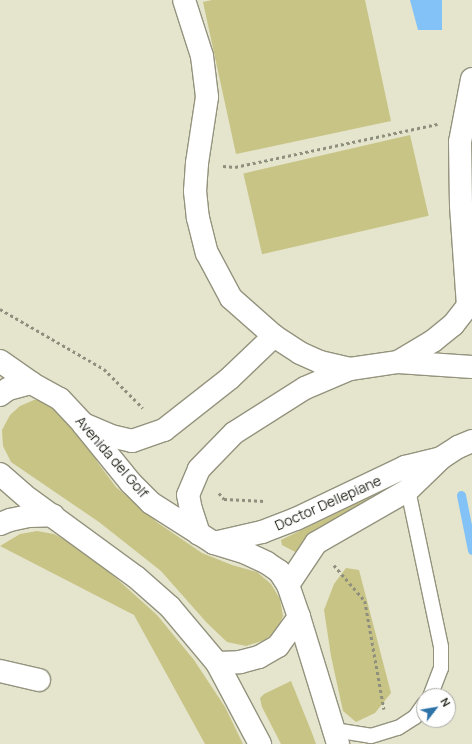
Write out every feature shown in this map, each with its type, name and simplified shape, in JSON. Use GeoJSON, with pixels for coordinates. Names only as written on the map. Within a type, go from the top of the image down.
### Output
{"type":"FeatureCollection","features":[{"type":"Feature","properties":{"kind":"street"},"geometry":{"type":"LineString","coordinates":[[184,0],[202,56],[207,97],[197,163],[195,191],[198,218],[207,252],[231,298],[274,336],[300,353],[320,362],[350,369]]}},
{"type":"Feature","properties":{"kind":"street"},"geometry":{"type":"LineString","coordinates":[[398,362],[433,341],[470,310],[460,187],[460,142],[472,79]]}},
{"type":"Feature","properties":{"kind":"street"},"geometry":{"type":"LineString","coordinates":[[83,424],[111,436],[132,441],[164,430],[230,378],[274,336]]}},
{"type":"Feature","properties":{"kind":"street","name":"Avenida del Golf"},"geometry":{"type":"LineString","coordinates":[[0,361],[31,383],[60,399],[151,503],[207,538],[268,563],[279,572],[288,585],[336,737]]}},
{"type":"Feature","properties":{"kind":"street"},"geometry":{"type":"LineString","coordinates":[[207,538],[191,510],[188,495],[199,469],[234,433],[248,422],[305,388],[350,369],[398,362],[472,367]]}},
{"type":"Feature","properties":{"kind":"street"},"geometry":{"type":"LineString","coordinates":[[0,395],[8,389],[31,383]]}},
{"type":"Feature","properties":{"kind":"street","name":"Doctor Dellepiane"},"geometry":{"type":"LineString","coordinates":[[288,585],[316,543],[408,490],[441,458],[458,447],[472,441]]}},
{"type":"Feature","properties":{"kind":"street","name":"Doctor Dellepiane"},"geometry":{"type":"LineString","coordinates":[[207,538],[262,532],[296,519],[406,467],[441,458]]}},
{"type":"Feature","properties":{"kind":"street"},"geometry":{"type":"LineString","coordinates":[[0,474],[29,499],[136,577],[170,607],[217,663],[260,744]]}},
{"type":"Feature","properties":{"kind":"street"},"geometry":{"type":"LineString","coordinates":[[0,524],[29,516],[53,516]]}},
{"type":"Feature","properties":{"kind":"street"},"geometry":{"type":"LineString","coordinates":[[217,663],[240,662],[265,653],[278,646],[299,617]]}},
{"type":"Feature","properties":{"kind":"street"},"geometry":{"type":"LineString","coordinates":[[0,671],[39,680]]}},
{"type":"Feature","properties":{"kind":"lane"},"geometry":{"type":"LineString","coordinates":[[408,490],[441,647],[441,668],[433,688]]}},
{"type":"Feature","properties":{"kind":"lane"},"geometry":{"type":"LineString","coordinates":[[336,737],[371,736],[398,728],[416,716]]}},
{"type":"Feature","properties":{"kind":"path"},"geometry":{"type":"LineString","coordinates":[[197,163],[235,167],[440,123],[463,129]]}},
{"type":"Feature","properties":{"kind":"path"},"geometry":{"type":"LineString","coordinates":[[0,309],[104,368],[164,430]]}},
{"type":"Feature","properties":{"kind":"path"},"geometry":{"type":"LineString","coordinates":[[199,469],[224,499],[279,502],[296,519]]}},
{"type":"Feature","properties":{"kind":"path"},"geometry":{"type":"LineString","coordinates":[[316,543],[365,601],[387,731]]}},
{"type":"Feature","properties":{"kind":"shaded area"},"geometry":{"type":"Polygon","coordinates":[[[212,0],[365,0],[391,121],[236,154],[203,2],[212,0]]]}},
{"type":"Feature","properties":{"kind":"shaded area"},"geometry":{"type":"Polygon","coordinates":[[[410,135],[429,216],[262,254],[243,173],[410,135]]]}},
{"type":"Feature","properties":{"kind":"shaded area"},"geometry":{"type":"Polygon","coordinates":[[[34,400],[49,400],[79,430],[98,463],[116,487],[158,523],[202,553],[232,565],[257,572],[271,584],[280,599],[283,616],[277,630],[265,640],[246,646],[227,642],[207,623],[161,571],[99,522],[11,462],[3,446],[2,430],[10,415],[20,406],[34,400]]]}},
{"type":"Feature","properties":{"kind":"shaded area"},"geometry":{"type":"Polygon","coordinates":[[[370,497],[372,500],[299,554],[282,545],[281,540],[370,497]]]}},
{"type":"Feature","properties":{"kind":"shaded area"},"geometry":{"type":"Polygon","coordinates":[[[37,531],[54,534],[76,546],[106,569],[157,615],[194,660],[225,707],[243,744],[205,744],[134,615],[0,546],[20,534],[37,531]]]}},
{"type":"Feature","properties":{"kind":"shaded area"},"geometry":{"type":"Polygon","coordinates":[[[346,568],[359,570],[391,693],[375,713],[356,722],[343,711],[331,656],[324,610],[334,584],[346,568]]]}},
{"type":"Feature","properties":{"kind":"shaded area"},"geometry":{"type":"Polygon","coordinates":[[[291,681],[316,744],[281,744],[262,707],[260,698],[264,694],[291,681]]]}},
{"type":"Feature","properties":{"kind":"water"},"geometry":{"type":"Polygon","coordinates":[[[410,0],[442,0],[442,30],[418,30],[410,0]]]}},
{"type":"Feature","properties":{"kind":"waterway"},"geometry":{"type":"LineString","coordinates":[[461,495],[472,550]]}}]}
